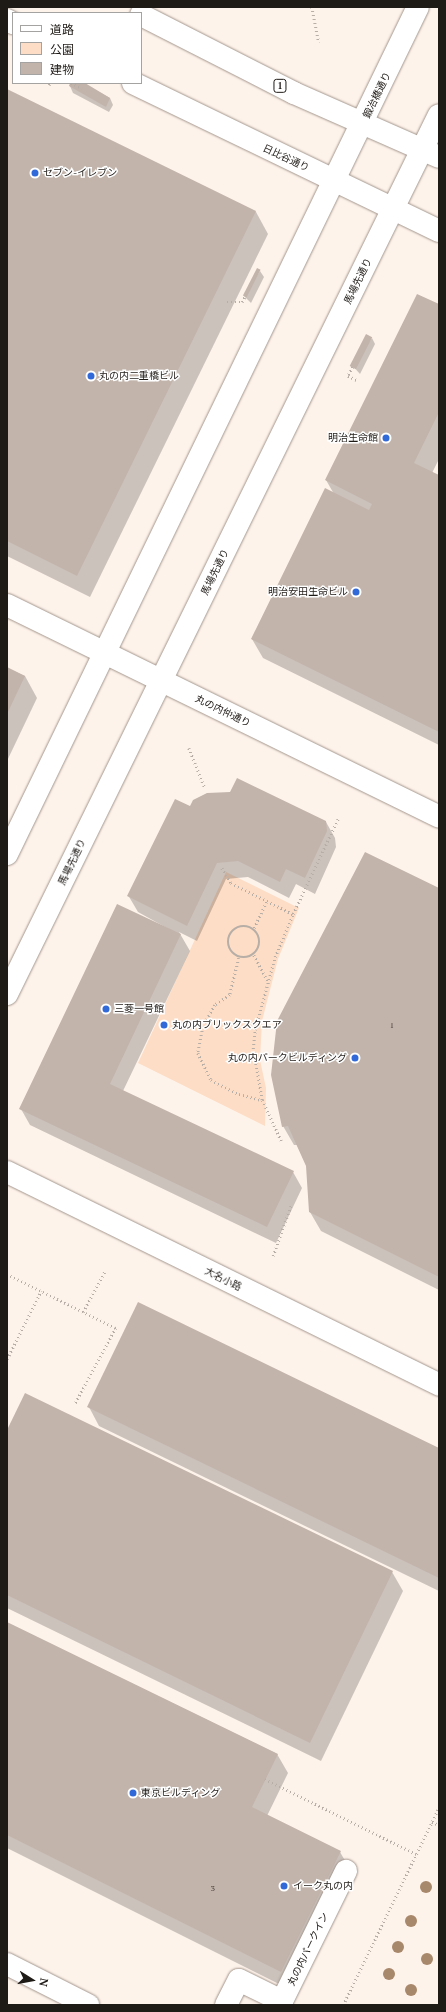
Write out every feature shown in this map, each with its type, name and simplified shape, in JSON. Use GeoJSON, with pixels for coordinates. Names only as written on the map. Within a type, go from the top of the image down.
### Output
{"type":"FeatureCollection","features":[{"type":"Feature","properties":{"kind":"main road"},"geometry":{"type":"LineString","coordinates":[[125,7],[135,12]]}},
{"type":"Feature","properties":{"kind":"main road","name":"鍛冶橋通り"},"geometry":{"type":"LineString","coordinates":[[334,181],[418,7]]}},
{"type":"Feature","properties":{"kind":"main road","name":"1"},"geometry":{"type":"LineString","coordinates":[[142,16],[294,93],[431,153]]}},
{"type":"Feature","properties":{"kind":"main road","name":"日比谷通り"},"geometry":{"type":"LineString","coordinates":[[136,84],[439,231]]}},
{"type":"Feature","properties":{"kind":"main road"},"geometry":{"type":"LineString","coordinates":[[431,153],[439,115]]}},
{"type":"Feature","properties":{"kind":"main road","name":"馬場先通り"},"geometry":{"type":"LineString","coordinates":[[7,994],[393,209],[431,153]]}},
{"type":"Feature","properties":{"kind":"main road"},"geometry":{"type":"LineString","coordinates":[[7,854],[334,181]]}},
{"type":"Feature","properties":{"kind":"main road","name":"丸の内仲通り"},"geometry":{"type":"LineString","coordinates":[[7,605],[439,817]]}},
{"type":"Feature","properties":{"kind":"main road","name":"大名小路"},"geometry":{"type":"LineString","coordinates":[[7,1172],[439,1385]]}},
{"type":"Feature","properties":{"kind":"main road","name":"丸の内パークイン"},"geometry":{"type":"LineString","coordinates":[[226,2005],[239,1980],[282,2001],[346,1871]]}},
{"type":"Feature","properties":{"kind":"main road"},"geometry":{"type":"LineString","coordinates":[[7,1964],[88,2005]]}},
{"type":"Feature","properties":{"kind":"path"},"geometry":{"type":"LineString","coordinates":[[312,7],[319,42]]}},
{"type":"Feature","properties":{"kind":"path"},"geometry":{"type":"LineString","coordinates":[[73,84],[82,88]]}},
{"type":"Feature","properties":{"kind":"path"},"geometry":{"type":"LineString","coordinates":[[227,302],[242,302],[248,290]]}},
{"type":"Feature","properties":{"kind":"path"},"geometry":{"type":"LineString","coordinates":[[353,367],[348,376],[357,380]]}},
{"type":"Feature","properties":{"kind":"path"},"geometry":{"type":"LineString","coordinates":[[189,748],[205,788]]}},
{"type":"Feature","properties":{"kind":"path"},"geometry":{"type":"LineString","coordinates":[[281,1141],[262,1100],[253,1048],[268,982],[293,914],[338,819]]}},
{"type":"Feature","properties":{"kind":"path"},"geometry":{"type":"LineString","coordinates":[[222,868],[231,883],[266,902],[293,914]]}},
{"type":"Feature","properties":{"kind":"path"},"geometry":{"type":"LineString","coordinates":[[254,955],[260,942],[254,928],[266,902]]}},
{"type":"Feature","properties":{"kind":"path"},"geometry":{"type":"LineString","coordinates":[[254,928],[238,927],[230,934],[231,951],[240,958],[254,955]]}},
{"type":"Feature","properties":{"kind":"path"},"geometry":{"type":"LineString","coordinates":[[254,955],[268,982]]}},
{"type":"Feature","properties":{"kind":"path"},"geometry":{"type":"LineString","coordinates":[[240,958],[230,995],[215,1005],[206,1021],[198,1053],[211,1080],[239,1094],[262,1100]]}},
{"type":"Feature","properties":{"kind":"path"},"geometry":{"type":"LineString","coordinates":[[273,1256],[291,1205]]}},
{"type":"Feature","properties":{"kind":"path"},"geometry":{"type":"LineString","coordinates":[[83,1312],[106,1271]]}},
{"type":"Feature","properties":{"kind":"path"},"geometry":{"type":"LineString","coordinates":[[7,1274],[116,1328],[75,1404]]}},
{"type":"Feature","properties":{"kind":"path"},"geometry":{"type":"LineString","coordinates":[[7,1359],[41,1291]]}},
{"type":"Feature","properties":{"kind":"path"},"geometry":{"type":"LineString","coordinates":[[265,1779],[416,1854]]}},
{"type":"Feature","properties":{"kind":"path"},"geometry":{"type":"LineString","coordinates":[[342,2005],[439,1807]]}},
{"type":"Feature","properties":{"kind":"path"},"geometry":{"type":"LineString","coordinates":[[432,1822],[439,1825]]}},
{"type":"Feature","properties":{"kind":"green space"},"geometry":{"type":"Polygon","coordinates":[[[226,872],[299,908],[278,959],[262,1021],[260,1060],[266,1088],[265,1126],[138,1063],[226,872]]]}},
{"type":"Feature","properties":{"kind":"building"},"geometry":{"type":"Polygon","coordinates":[[[70,84],[87,84],[110,98],[106,107],[69,86],[70,84]]]}},
{"type":"Feature","properties":{"kind":"building","name":"丸の内二重橋ビル"},"geometry":{"type":"Polygon","coordinates":[[[7,89],[256,211],[77,576],[7,541],[7,89]]]}},
{"type":"Feature","properties":{"kind":"building"},"geometry":{"type":"Polygon","coordinates":[[[257,268],[261,270],[246,297],[243,296],[257,268]]]}},
{"type":"Feature","properties":{"kind":"building","name":"明治安田生命ビル"},"geometry":{"type":"Polygon","coordinates":[[[417,294],[439,304],[439,412],[414,463],[439,475],[439,732],[251,639],[325,488],[369,510],[372,504],[325,480],[417,294]]]}},
{"type":"Feature","properties":{"kind":"building"},"geometry":{"type":"Polygon","coordinates":[[[366,334],[372,337],[356,369],[350,366],[366,334]]]}},
{"type":"Feature","properties":{"kind":"building"},"geometry":{"type":"Polygon","coordinates":[[[7,667],[25,676],[7,714],[7,667]]]}},
{"type":"Feature","properties":{"kind":"building"},"geometry":{"type":"Polygon","coordinates":[[[237,778],[326,821],[327,831],[305,878],[286,869],[280,882],[238,861],[217,863],[187,926],[127,896],[175,799],[190,806],[193,800],[207,793],[230,792],[237,778]]]}},
{"type":"Feature","properties":{"kind":"building","name":"丸の内パークビルディング"},"geometry":{"type":"Polygon","coordinates":[[[365,852],[439,888],[439,1277],[309,1212],[306,1166],[288,1126],[282,1127],[271,1075],[277,1021],[365,852]]]}},
{"type":"Feature","properties":{"kind":"building","name":"三菱一号館"},"geometry":{"type":"Polygon","coordinates":[[[117,904],[181,934],[110,1084],[294,1171],[267,1227],[19,1109],[117,904]]]}},
{"type":"Feature","properties":{"kind":"building"},"geometry":{"type":"Polygon","coordinates":[[[138,1302],[439,1448],[439,1578],[87,1407],[138,1302]]]}},
{"type":"Feature","properties":{"kind":"building"},"geometry":{"type":"Polygon","coordinates":[[[25,1393],[393,1571],[310,1743],[7,1595],[7,1430],[25,1393]]]}},
{"type":"Feature","properties":{"kind":"building","name":"東京ビルディング"},"geometry":{"type":"Polygon","coordinates":[[[7,1622],[278,1754],[252,1807],[341,1851],[281,1972],[7,1835],[7,1622]]]}},
{"type":"Feature","properties":{"kind":"place","name":"セブン-イレブン"},"geometry":{"type":"Point","coordinates":[35,173]}},
{"type":"Feature","properties":{"kind":"place","name":"丸の内二重橋ビル"},"geometry":{"type":"Point","coordinates":[91,376]}},
{"type":"Feature","properties":{"kind":"place","name":"明治生命館"},"geometry":{"type":"Point","coordinates":[386,438]}},
{"type":"Feature","properties":{"kind":"place","name":"明治安田生命ビル"},"geometry":{"type":"Point","coordinates":[356,592]}},
{"type":"Feature","properties":{"kind":"place","name":"三菱一号館"},"geometry":{"type":"Point","coordinates":[106,1009]}},
{"type":"Feature","properties":{"kind":"place","name":"丸の内ブリックスクエア"},"geometry":{"type":"Point","coordinates":[164,1025]}},
{"type":"Feature","properties":{"kind":"place","name":"丸の内パークビルディング"},"geometry":{"type":"Point","coordinates":[355,1058]}},
{"type":"Feature","properties":{"kind":"place","name":"東京ビルディング"},"geometry":{"type":"Point","coordinates":[133,1793]}},
{"type":"Feature","properties":{"kind":"place","name":"イーク丸の内"},"geometry":{"type":"Point","coordinates":[284,1886]}}]}
